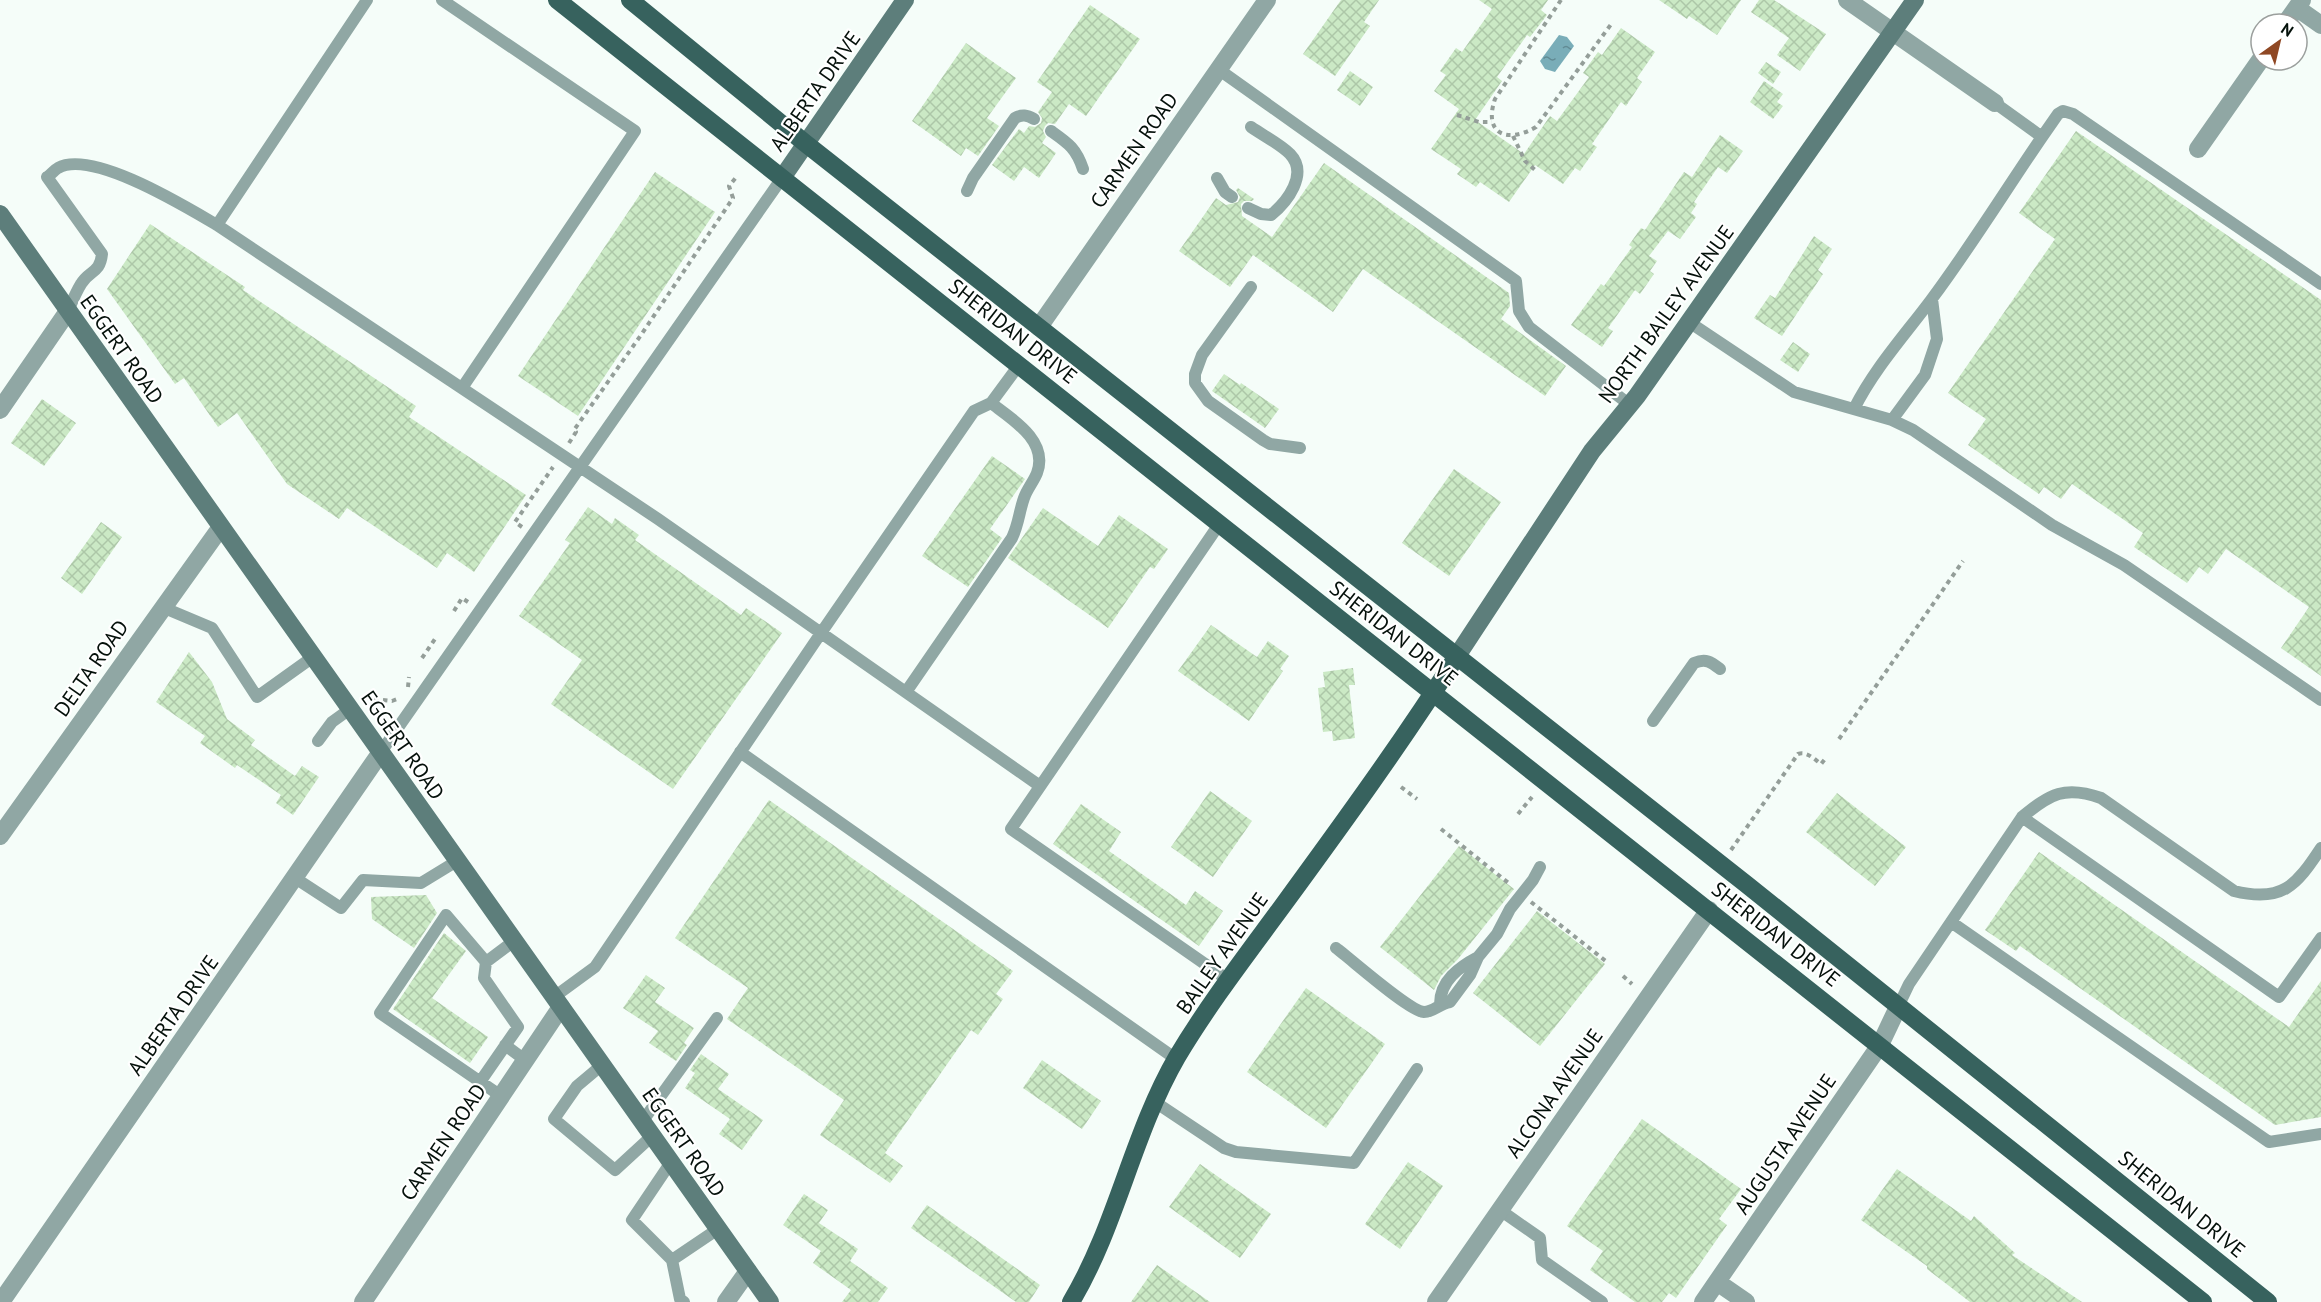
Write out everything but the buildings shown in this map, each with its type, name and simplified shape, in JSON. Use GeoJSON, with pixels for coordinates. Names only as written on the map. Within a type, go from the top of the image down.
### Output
{"type":"FeatureCollection","features":[{"type":"Feature","properties":{"kind":"main road","name":"SHERIDAN DRIVE"},"geometry":{"type":"LineString","coordinates":[[557,0],[2203,1302]]}},
{"type":"Feature","properties":{"kind":"main road","name":"SHERIDAN DRIVE"},"geometry":{"type":"LineString","coordinates":[[630,0],[805,143],[1457,656],[2268,1302]]}},
{"type":"Feature","properties":{"kind":"main road","name":"BAILEY AVENUE"},"geometry":{"type":"LineString","coordinates":[[1071,1302],[1099,1249],[1142,1131],[1176,1059],[1228,980],[1434,692],[1457,656]]}},
{"type":"Feature","properties":{"kind":"street","name":"ALBERTA DRIVE"},"geometry":{"type":"LineString","coordinates":[[782,178],[905,0]]}},
{"type":"Feature","properties":{"kind":"street","name":"CARMEN ROAD"},"geometry":{"type":"LineString","coordinates":[[1039,327],[1267,0]]}},
{"type":"Feature","properties":{"kind":"street"},"geometry":{"type":"LineString","coordinates":[[1846,0],[1995,103]]}},
{"type":"Feature","properties":{"kind":"street","name":"NORTH BAILEY AVENUE"},"geometry":{"type":"LineString","coordinates":[[1457,656],[1592,451],[1630,405],[1915,0]]}},
{"type":"Feature","properties":{"kind":"street"},"geometry":{"type":"LineString","coordinates":[[2300,4],[2321,25]]}},
{"type":"Feature","properties":{"kind":"street"},"geometry":{"type":"LineString","coordinates":[[2198,149],[2252,72]]}},
{"type":"Feature","properties":{"kind":"street","name":"EGGERT ROAD"},"geometry":{"type":"LineString","coordinates":[[0,214],[770,1302]]}},
{"type":"Feature","properties":{"kind":"street"},"geometry":{"type":"LineString","coordinates":[[0,410],[68,311]]}},
{"type":"Feature","properties":{"kind":"street","name":"DELTA ROAD"},"geometry":{"type":"LineString","coordinates":[[0,837],[220,527]]}},
{"type":"Feature","properties":{"kind":"street","name":"ALBERTA DRIVE"},"geometry":{"type":"LineString","coordinates":[[2,1302],[381,752]]}},
{"type":"Feature","properties":{"kind":"street","name":"ALCONA AVENUE"},"geometry":{"type":"LineString","coordinates":[[1436,1302],[1709,910]]}},
{"type":"Feature","properties":{"kind":"street","name":"CARMEN ROAD"},"geometry":{"type":"LineString","coordinates":[[363,1302],[525,1060],[557,1002]]}},
{"type":"Feature","properties":{"kind":"street","name":"AUGUSTA AVENUE"},"geometry":{"type":"LineString","coordinates":[[1703,1302],[1880,1045],[1898,1007]]}},
{"type":"Feature","properties":{"kind":"street"},"geometry":{"type":"LineString","coordinates":[[726,1302],[748,1271]]}},
{"type":"Feature","properties":{"kind":"street"},"geometry":{"type":"LineString","coordinates":[[1717,1282],[1746,1302]]}},
{"type":"Feature","properties":{"kind":"lane"},"geometry":{"type":"LineString","coordinates":[[217,225],[367,0]]}},
{"type":"Feature","properties":{"kind":"lane"},"geometry":{"type":"LineString","coordinates":[[442,0],[635,131],[462,388]]}},
{"type":"Feature","properties":{"kind":"lane"},"geometry":{"type":"LineString","coordinates":[[1218,69],[1516,281],[1519,311],[1529,327],[1630,405]]}},
{"type":"Feature","properties":{"kind":"lane"},"geometry":{"type":"LineString","coordinates":[[1995,103],[2042,137]]}},
{"type":"Feature","properties":{"kind":"lane"},"geometry":{"type":"LineString","coordinates":[[1854,409],[1893,347],[1932,299],[2062,111],[2067,111],[2321,284]]}},
{"type":"Feature","properties":{"kind":"lane"},"geometry":{"type":"LineString","coordinates":[[967,191],[973,178],[1015,118],[1020,115],[1034,119]]}},
{"type":"Feature","properties":{"kind":"lane"},"geometry":{"type":"LineString","coordinates":[[1248,208],[1261,214],[1271,215],[1280,208],[1293,189],[1298,176],[1297,165],[1291,154],[1251,127]]}},
{"type":"Feature","properties":{"kind":"lane"},"geometry":{"type":"LineString","coordinates":[[1050,131],[1068,143],[1078,154],[1083,169]]}},
{"type":"Feature","properties":{"kind":"lane"},"geometry":{"type":"LineString","coordinates":[[68,311],[82,281],[94,273],[101,264],[102,254],[48,177],[59,167],[78,165],[116,172],[165,195],[217,225],[580,466],[1040,786]]}},
{"type":"Feature","properties":{"kind":"lane"},"geometry":{"type":"LineString","coordinates":[[381,752],[782,178]]}},
{"type":"Feature","properties":{"kind":"lane"},"geometry":{"type":"LineString","coordinates":[[1217,178],[1225,192],[1232,196]]}},
{"type":"Feature","properties":{"kind":"lane"},"geometry":{"type":"LineString","coordinates":[[1251,287],[1202,355],[1195,374],[1195,383],[1208,401],[1263,440],[1270,444],[1300,448]]}},
{"type":"Feature","properties":{"kind":"lane"},"geometry":{"type":"LineString","coordinates":[[1892,420],[1925,375],[1937,339],[1932,299]]}},
{"type":"Feature","properties":{"kind":"lane"},"geometry":{"type":"LineString","coordinates":[[1689,322],[1794,392],[1892,420],[1913,430],[2052,525],[2124,565],[2321,700]]}},
{"type":"Feature","properties":{"kind":"lane"},"geometry":{"type":"LineString","coordinates":[[557,1002],[595,967],[974,411],[992,403],[1019,365]]}},
{"type":"Feature","properties":{"kind":"lane"},"geometry":{"type":"LineString","coordinates":[[906,692],[1011,538],[1019,524],[1023,498],[1037,473],[1040,462],[1033,440],[1025,429],[992,403]]}},
{"type":"Feature","properties":{"kind":"lane"},"geometry":{"type":"LineString","coordinates":[[1220,523],[1011,829],[1228,980]]}},
{"type":"Feature","properties":{"kind":"lane"},"geometry":{"type":"LineString","coordinates":[[162,607],[212,628],[257,696],[312,657]]}},
{"type":"Feature","properties":{"kind":"lane"},"geometry":{"type":"LineString","coordinates":[[1653,721],[1694,663],[1702,660],[1709,661],[1720,669]]}},
{"type":"Feature","properties":{"kind":"lane"},"geometry":{"type":"LineString","coordinates":[[318,741],[332,722],[350,709]]}},
{"type":"Feature","properties":{"kind":"lane"},"geometry":{"type":"LineString","coordinates":[[740,752],[1176,1059]]}},
{"type":"Feature","properties":{"kind":"lane"},"geometry":{"type":"LineString","coordinates":[[1898,1007],[1909,984],[2022,817],[2040,802],[2060,793],[2081,791],[2101,798],[2234,891],[2264,896],[2285,889],[2302,876],[2321,848]]}},
{"type":"Feature","properties":{"kind":"lane"},"geometry":{"type":"LineString","coordinates":[[2022,817],[2279,997],[2321,938]]}},
{"type":"Feature","properties":{"kind":"lane"},"geometry":{"type":"LineString","coordinates":[[295,878],[341,908],[363,880],[421,883],[457,861]]}},
{"type":"Feature","properties":{"kind":"lane"},"geometry":{"type":"LineString","coordinates":[[1335,948],[1416,1010],[1425,1012],[1433,1010],[1440,1004],[1450,1002],[1540,867]]}},
{"type":"Feature","properties":{"kind":"lane"},"geometry":{"type":"LineString","coordinates":[[486,962],[446,915],[380,1013],[501,1096]]}},
{"type":"Feature","properties":{"kind":"lane"},"geometry":{"type":"LineString","coordinates":[[1950,922],[2269,1142],[2321,1134]]}},
{"type":"Feature","properties":{"kind":"lane"},"geometry":{"type":"LineString","coordinates":[[480,1082],[518,1027],[484,978],[486,962],[514,941]]}},
{"type":"Feature","properties":{"kind":"lane"},"geometry":{"type":"LineString","coordinates":[[602,1065],[577,1086],[554,1119],[615,1170],[647,1129],[717,1018]]}},
{"type":"Feature","properties":{"kind":"lane"},"geometry":{"type":"LineString","coordinates":[[505,1045],[525,1060]]}},
{"type":"Feature","properties":{"kind":"lane"},"geometry":{"type":"LineString","coordinates":[[1155,1102],[1224,1148],[1236,1152],[1354,1163],[1417,1069]]}},
{"type":"Feature","properties":{"kind":"lane"},"geometry":{"type":"LineString","coordinates":[[671,1162],[632,1220],[672,1260],[680,1299],[684,1302]]}},
{"type":"Feature","properties":{"kind":"lane"},"geometry":{"type":"LineString","coordinates":[[1500,1210],[1540,1238],[1542,1260],[1602,1302]]}},
{"type":"Feature","properties":{"kind":"lane"},"geometry":{"type":"LineString","coordinates":[[672,1260],[718,1230]]}},
{"type":"Feature","properties":{"kind":"path"},"geometry":{"type":"LineString","coordinates":[[1561,0],[1495,99],[1490,114],[1492,122],[1501,134],[1513,136],[1536,127],[1612,23]]}},
{"type":"Feature","properties":{"kind":"path"},"geometry":{"type":"LineString","coordinates":[[1457,115],[1469,120],[1492,122]]}},
{"type":"Feature","properties":{"kind":"path"},"geometry":{"type":"LineString","coordinates":[[1513,136],[1525,161],[1535,170]]}},
{"type":"Feature","properties":{"kind":"path"},"geometry":{"type":"LineString","coordinates":[[565,448],[576,432],[574,430],[733,198],[729,186],[738,175]]}},
{"type":"Feature","properties":{"kind":"path"},"geometry":{"type":"LineString","coordinates":[[516,536],[522,527],[515,522],[553,466]]}},
{"type":"Feature","properties":{"kind":"path"},"geometry":{"type":"LineString","coordinates":[[1839,739],[1963,561]]}},
{"type":"Feature","properties":{"kind":"path"},"geometry":{"type":"LineString","coordinates":[[454,611],[462,598],[470,603]]}},
{"type":"Feature","properties":{"kind":"path"},"geometry":{"type":"LineString","coordinates":[[422,658],[435,639]]}},
{"type":"Feature","properties":{"kind":"path"},"geometry":{"type":"LineString","coordinates":[[374,699],[392,701],[399,699],[410,684],[409,677]]}},
{"type":"Feature","properties":{"kind":"path"},"geometry":{"type":"LineString","coordinates":[[1731,851],[1798,754],[1808,754],[1821,764],[1825,759]]}},
{"type":"Feature","properties":{"kind":"path"},"geometry":{"type":"LineString","coordinates":[[1401,787],[1417,799]]}},
{"type":"Feature","properties":{"kind":"path"},"geometry":{"type":"LineString","coordinates":[[1518,814],[1532,797]]}},
{"type":"Feature","properties":{"kind":"path"},"geometry":{"type":"LineString","coordinates":[[1441,829],[1516,889]]}},
{"type":"Feature","properties":{"kind":"path"},"geometry":{"type":"LineString","coordinates":[[1528,900],[1607,962]]}},
{"type":"Feature","properties":{"kind":"path"},"geometry":{"type":"LineString","coordinates":[[1623,976],[1632,984]]}},
{"type":"Feature","properties":{"kind":"water"},"geometry":{"type":"Polygon","coordinates":[[[1559,35],[1567,37],[1574,46],[1555,72],[1545,69],[1540,61],[1559,35]]]}}]}
